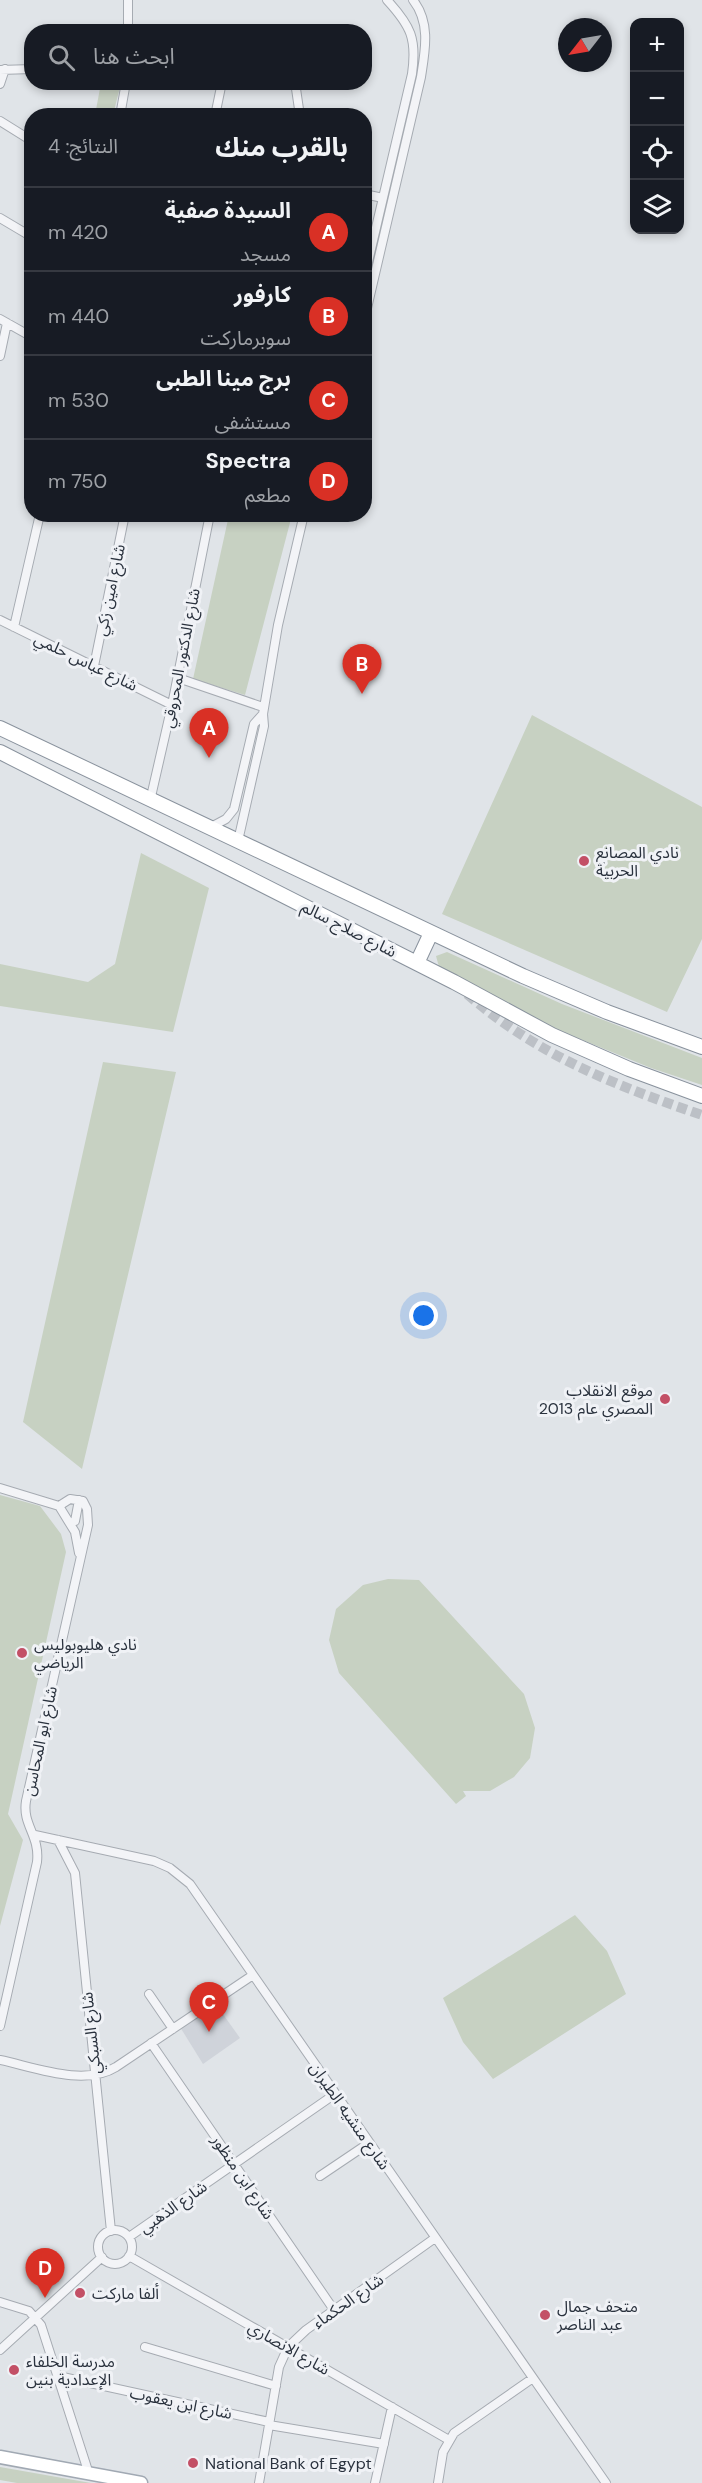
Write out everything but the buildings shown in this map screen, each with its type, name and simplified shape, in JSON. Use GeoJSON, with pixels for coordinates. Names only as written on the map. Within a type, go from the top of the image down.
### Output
{"type":"FeatureCollection","features":[{"type":"Feature","properties":{"kind":"highway","name":"شارع صلاح سالم"},"geometry":{"type":"LineString","coordinates":[[0,728],[431,933],[570,996],[702,1047]]}},
{"type":"Feature","properties":{"kind":"highway","name":"شارع صلاح سالم"},"geometry":{"type":"LineString","coordinates":[[0,752],[417,963],[552,1035],[629,1069],[702,1096]]}},
{"type":"Feature","properties":{"kind":"highway"},"geometry":{"type":"LineString","coordinates":[[417,963],[431,933]]}},
{"type":"Feature","properties":{"kind":"main road"},"geometry":{"type":"LineString","coordinates":[[0,2457],[141,2483]]}},
{"type":"Feature","properties":{"kind":"street"},"geometry":{"type":"LineString","coordinates":[[128,0],[128,24]]}},
{"type":"Feature","properties":{"kind":"street"},"geometry":{"type":"LineString","coordinates":[[372,247],[412,74],[414,55],[411,32],[403,17],[387,0]]}},
{"type":"Feature","properties":{"kind":"street"},"geometry":{"type":"LineString","coordinates":[[372,287],[421,77],[426,38],[421,15],[413,0]]}},
{"type":"Feature","properties":{"kind":"street"},"geometry":{"type":"LineString","coordinates":[[0,84],[3,70],[24,69]]}},
{"type":"Feature","properties":{"kind":"street"},"geometry":{"type":"LineString","coordinates":[[121,108],[125,90]]}},
{"type":"Feature","properties":{"kind":"street"},"geometry":{"type":"LineString","coordinates":[[217,108],[220,90]]}},
{"type":"Feature","properties":{"kind":"street"},"geometry":{"type":"LineString","coordinates":[[296,90],[299,108]]}},
{"type":"Feature","properties":{"kind":"street"},"geometry":{"type":"LineString","coordinates":[[0,121],[24,136]]}},
{"type":"Feature","properties":{"kind":"street"},"geometry":{"type":"LineString","coordinates":[[372,196],[384,198]]}},
{"type":"Feature","properties":{"kind":"street"},"geometry":{"type":"LineString","coordinates":[[0,218],[24,232]]}},
{"type":"Feature","properties":{"kind":"street"},"geometry":{"type":"LineString","coordinates":[[0,356],[4,321],[24,332]]}},
{"type":"Feature","properties":{"kind":"street"},"geometry":{"type":"LineString","coordinates":[[14,627],[38,522]]}},
{"type":"Feature","properties":{"kind":"street","name":"شارع امين زكي"},"geometry":{"type":"LineString","coordinates":[[94,666],[123,522]]}},
{"type":"Feature","properties":{"kind":"street","name":"شارع الدكتور المحروقي"},"geometry":{"type":"LineString","coordinates":[[150,801],[178,678],[208,522]]}},
{"type":"Feature","properties":{"kind":"street"},"geometry":{"type":"LineString","coordinates":[[238,841],[264,726],[263,711],[278,625],[302,522]]}},
{"type":"Feature","properties":{"kind":"street","name":"شارع عباس حلمي"},"geometry":{"type":"LineString","coordinates":[[0,620],[172,705]]}},
{"type":"Feature","properties":{"kind":"street"},"geometry":{"type":"LineString","coordinates":[[178,678],[263,711]]}},
{"type":"Feature","properties":{"kind":"street"},"geometry":{"type":"LineString","coordinates":[[209,827],[221,823],[234,809],[255,724],[263,711]]}},
{"type":"Feature","properties":{"kind":"street"},"geometry":{"type":"LineString","coordinates":[[0,1488],[59,1506],[70,1499],[79,1500],[86,1504],[88,1521],[73,1521],[79,1500]]}},
{"type":"Feature","properties":{"kind":"street","name":"شارع ابو المحاسن"},"geometry":{"type":"LineString","coordinates":[[59,1506],[73,1521],[79,1561]]}},
{"type":"Feature","properties":{"kind":"street","name":"شارع ابو المحاسن"},"geometry":{"type":"LineString","coordinates":[[0,2026],[37,1862],[35,1835],[28,1823],[25,1808],[88,1521]]}},
{"type":"Feature","properties":{"kind":"street","name":"شارع منشيه الطيران"},"geometry":{"type":"LineString","coordinates":[[35,1835],[154,1861],[177,1872],[195,1891],[606,2483]]}},
{"type":"Feature","properties":{"kind":"street","name":"شارع السبكي"},"geometry":{"type":"LineString","coordinates":[[58,1840],[75,1873],[111,2231]]}},
{"type":"Feature","properties":{"kind":"street"},"geometry":{"type":"LineString","coordinates":[[0,2060],[77,2076],[96,2076],[111,2070],[252,1975]]}},
{"type":"Feature","properties":{"kind":"street"},"geometry":{"type":"LineString","coordinates":[[149,1994],[173,2029]]}},
{"type":"Feature","properties":{"kind":"street","name":"شارع ابن منظور"},"geometry":{"type":"LineString","coordinates":[[151,2043],[334,2310]]}},
{"type":"Feature","properties":{"kind":"street","name":"شارع الذهبي"},"geometry":{"type":"LineString","coordinates":[[129,2237],[335,2094]]}},
{"type":"Feature","properties":{"kind":"street"},"geometry":{"type":"LineString","coordinates":[[320,2176],[369,2143]]}},
{"type":"Feature","properties":{"kind":"street"},"geometry":{"type":"LineString","coordinates":[[111,2231],[123,2232],[129,2237],[132,2249],[123,2262],[114,2264],[102,2258],[99,2244],[103,2236],[111,2231]]}},
{"type":"Feature","properties":{"kind":"street","name":"شارع الحكماء"},"geometry":{"type":"LineString","coordinates":[[259,2483],[279,2367],[288,2347],[300,2335],[435,2238]]}},
{"type":"Feature","properties":{"kind":"street","name":"شارع الانصاري"},"geometry":{"type":"LineString","coordinates":[[129,2256],[449,2440]]}},
{"type":"Feature","properties":{"kind":"street"},"geometry":{"type":"LineString","coordinates":[[0,2350],[102,2258]]}},
{"type":"Feature","properties":{"kind":"street"},"geometry":{"type":"LineString","coordinates":[[0,2302],[25,2309],[36,2317],[45,2334],[89,2474]]}},
{"type":"Feature","properties":{"kind":"street"},"geometry":{"type":"LineString","coordinates":[[145,2347],[276,2386]]}},
{"type":"Feature","properties":{"kind":"street","name":"شارع ابن يعقوب"},"geometry":{"type":"LineString","coordinates":[[58,2376],[269,2423],[384,2444]]}},
{"type":"Feature","properties":{"kind":"street"},"geometry":{"type":"LineString","coordinates":[[438,2483],[442,2458],[449,2440],[460,2428],[533,2378]]}},
{"type":"Feature","properties":{"kind":"street"},"geometry":{"type":"LineString","coordinates":[[375,2483],[392,2407]]}},
{"type":"Feature","properties":{"kind":"shaded area"},"geometry":{"type":"Polygon","coordinates":[[[215,2003],[240,2038],[203,2064],[180,2027],[215,2003]]]}},
{"type":"Feature","properties":{"kind":"green space"},"geometry":{"type":"Polygon","coordinates":[[[100,90],[119,90],[115,108],[96,108],[100,90]]]}},
{"type":"Feature","properties":{"kind":"green space"},"geometry":{"type":"Polygon","coordinates":[[[227,522],[290,522],[245,695],[193,679],[227,522]]]}},
{"type":"Feature","properties":{"kind":"green space","name":"نادي المصانع الحربية"},"geometry":{"type":"Polygon","coordinates":[[[532,715],[702,807],[702,939],[667,1012],[442,914],[532,715]]]}},
{"type":"Feature","properties":{"kind":"green space"},"geometry":{"type":"Polygon","coordinates":[[[141,853],[209,888],[173,1032],[0,1006],[0,964],[88,982],[115,964],[141,853]]]}},
{"type":"Feature","properties":{"kind":"green space"},"geometry":{"type":"Polygon","coordinates":[[[447,952],[562,1004],[702,1058],[702,1085],[651,1068],[553,1028],[439,967],[436,956],[447,952]]]}},
{"type":"Feature","properties":{"kind":"green space"},"geometry":{"type":"Polygon","coordinates":[[[103,1062],[176,1072],[82,1469],[23,1422],[103,1062]]]}},
{"type":"Feature","properties":{"kind":"green space","name":"نادي هليوبوليس الرياضي"},"geometry":{"type":"Polygon","coordinates":[[[0,1495],[40,1506],[61,1534],[66,1552],[8,1814],[23,1840],[0,1926],[0,1495]]]}},
{"type":"Feature","properties":{"kind":"green space"},"geometry":{"type":"Polygon","coordinates":[[[388,1579],[419,1580],[524,1694],[535,1728],[530,1758],[514,1777],[490,1791],[463,1791],[466,1796],[456,1804],[339,1673],[329,1640],[336,1609],[363,1585],[388,1579]]]}},
{"type":"Feature","properties":{"kind":"green space"},"geometry":{"type":"Polygon","coordinates":[[[575,1915],[607,1951],[626,1994],[493,2079],[463,2042],[443,1998],[575,1915]]]}},
{"type":"Feature","properties":{"kind":"green space"},"geometry":{"type":"Polygon","coordinates":[[[0,2467],[91,2483],[17,2483],[0,2480],[0,2467]]]}},
{"type":"Feature","properties":{"kind":"tunnel"},"geometry":{"type":"LineString","coordinates":[[467,994],[494,1016],[550,1052],[608,1080],[702,1115]]}},
{"type":"Feature","properties":{"kind":"place","name":"كارفور"},"geometry":{"type":"Point","coordinates":[362,694]}},
{"type":"Feature","properties":{"kind":"place","name":"السيدة صفية"},"geometry":{"type":"Point","coordinates":[209,758]}},
{"type":"Feature","properties":{"kind":"place","name":"نادي المصانع الحربية"},"geometry":{"type":"Point","coordinates":[584,861]}},
{"type":"Feature","properties":{"kind":"place","name":"موقع الانقلاب المصري عام 2013"},"geometry":{"type":"Point","coordinates":[665,1399]}},
{"type":"Feature","properties":{"kind":"place","name":"نادي هليوبوليس الرياضي"},"geometry":{"type":"Point","coordinates":[22,1653]}},
{"type":"Feature","properties":{"kind":"place","name":"برج مينا الطبى"},"geometry":{"type":"Point","coordinates":[209,2032]}},
{"type":"Feature","properties":{"kind":"place","name":"ألفا ماركت"},"geometry":{"type":"Point","coordinates":[80,2293]}},
{"type":"Feature","properties":{"kind":"place","name":"Spectra"},"geometry":{"type":"Point","coordinates":[45,2298]}},
{"type":"Feature","properties":{"kind":"place","name":"متحف جمال عبد الناصر"},"geometry":{"type":"Point","coordinates":[545,2315]}},
{"type":"Feature","properties":{"kind":"place","name":"مدرسة الخلفاء الإعدادية بنين"},"geometry":{"type":"Point","coordinates":[14,2370]}},
{"type":"Feature","properties":{"kind":"place","name":"National Bank of Egypt"},"geometry":{"type":"Point","coordinates":[193,2463]}}]}
